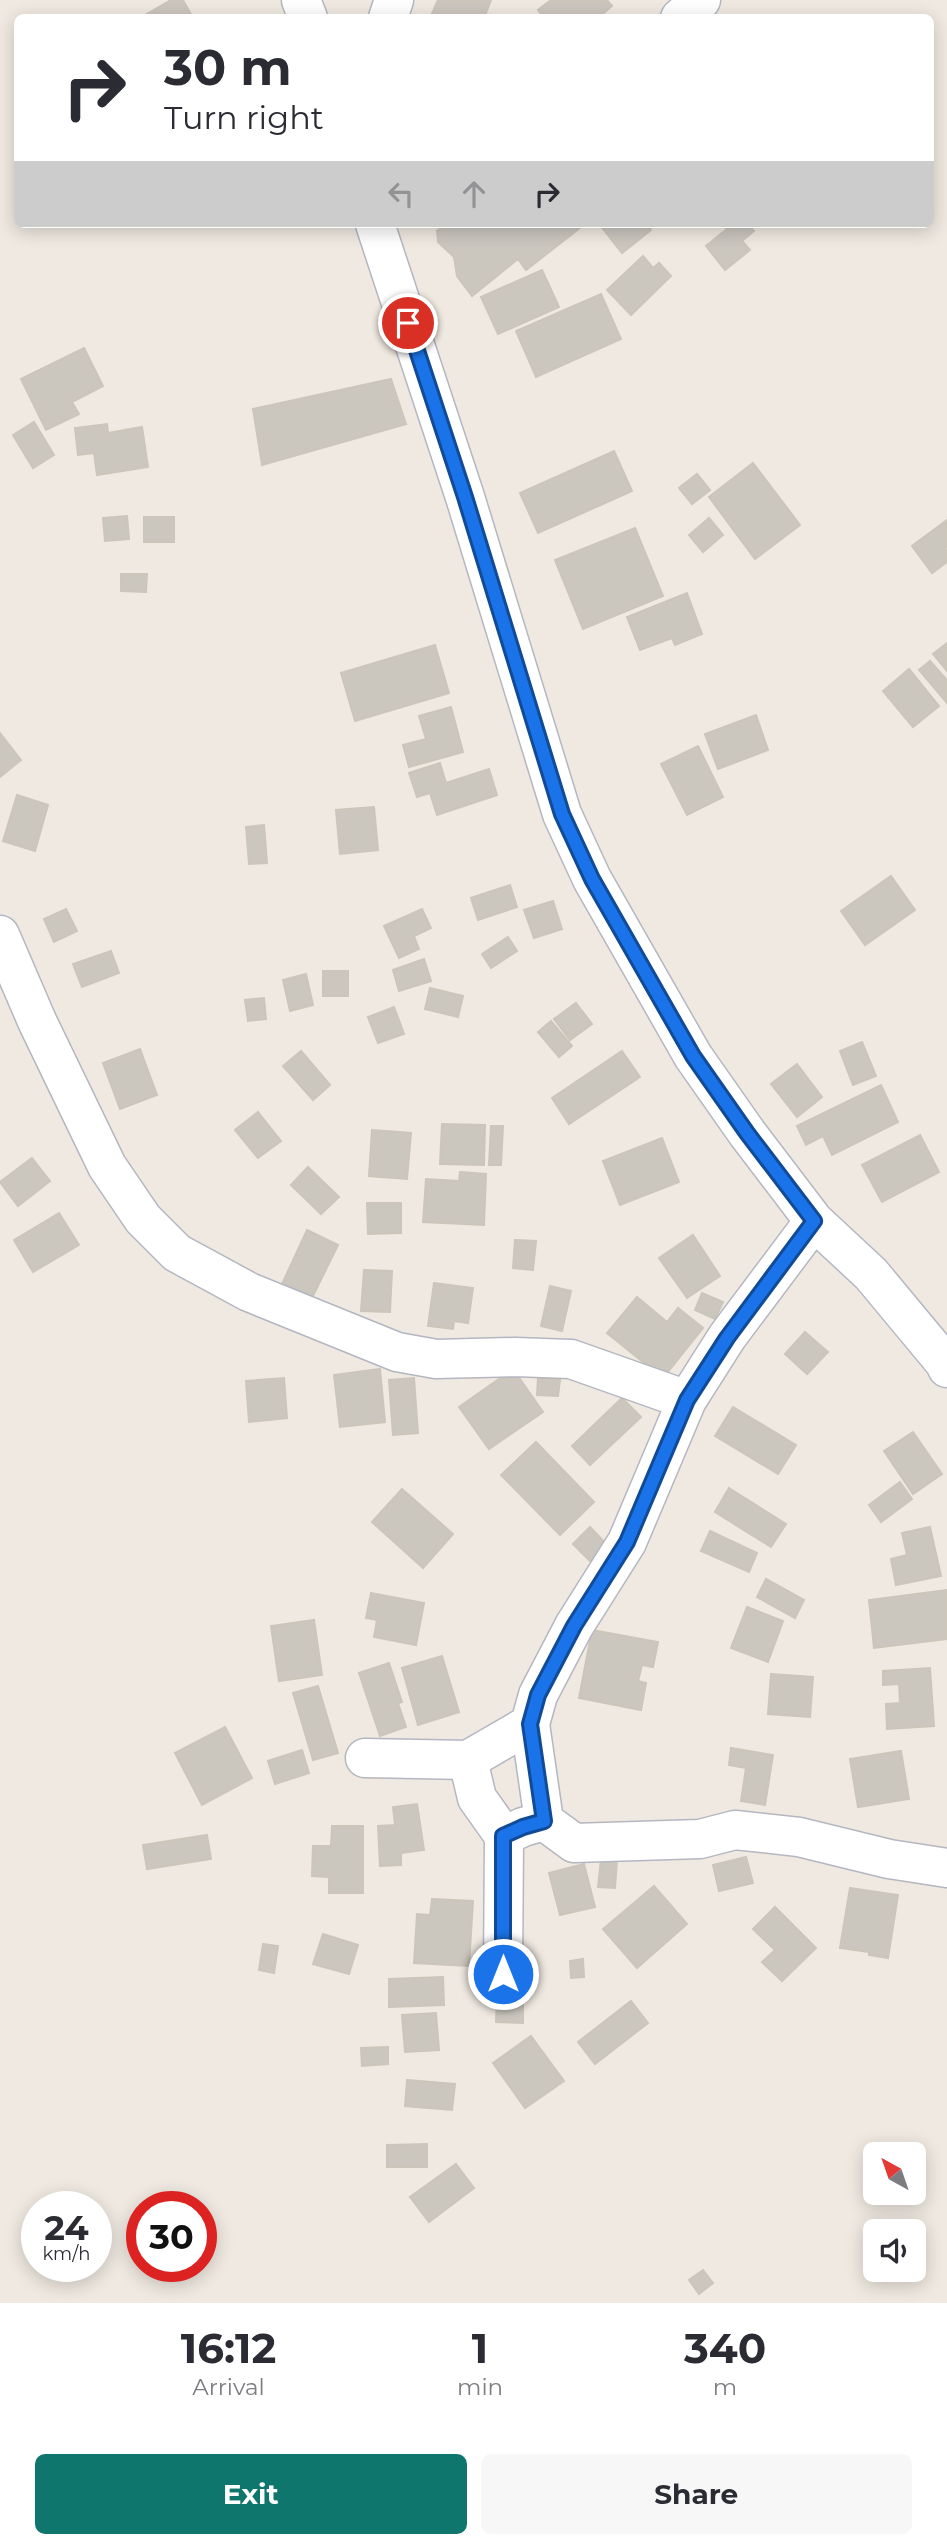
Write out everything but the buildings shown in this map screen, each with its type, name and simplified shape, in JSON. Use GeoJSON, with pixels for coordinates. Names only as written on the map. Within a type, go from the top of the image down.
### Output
{"type":"FeatureCollection","features":[{"type":"Feature","properties":{"kind":"street"},"geometry":{"type":"LineString","coordinates":[[685,14],[701,0]]}},
{"type":"Feature","properties":{"kind":"street"},"geometry":{"type":"LineString","coordinates":[[376,228],[465,497],[562,814],[592,879],[693,1056],[747,1133],[814,1221],[871,1275],[947,1368]]}},
{"type":"Feature","properties":{"kind":"street"},"geometry":{"type":"LineString","coordinates":[[0,935],[37,1021],[107,1166],[143,1219],[177,1253],[249,1292],[397,1352],[436,1359],[571,1359],[687,1400]]}},
{"type":"Feature","properties":{"kind":"street"},"geometry":{"type":"LineString","coordinates":[[814,1221],[727,1338],[687,1400],[627,1542],[574,1626],[538,1695],[530,1724],[544,1821],[574,1843],[699,1839],[735,1830],[799,1837],[889,1859],[947,1868]]}},
{"type":"Feature","properties":{"kind":"street"},"geometry":{"type":"LineString","coordinates":[[365,1758],[468,1760],[530,1724]]}},
{"type":"Feature","properties":{"kind":"street"},"geometry":{"type":"LineString","coordinates":[[468,1760],[477,1798],[503,1836],[503,1974]]}},
{"type":"Feature","properties":{"kind":"street"},"geometry":{"type":"LineString","coordinates":[[503,1836],[544,1821]]}},
{"type":"Feature","properties":{"kind":"route"},"geometry":{"type":"LineString","coordinates":[[408,323],[465,497],[562,814],[592,879],[693,1056],[814,1221],[727,1338],[687,1400],[627,1542],[574,1626],[538,1695],[530,1724],[544,1821],[503,1836],[503,1974]]}}]}
